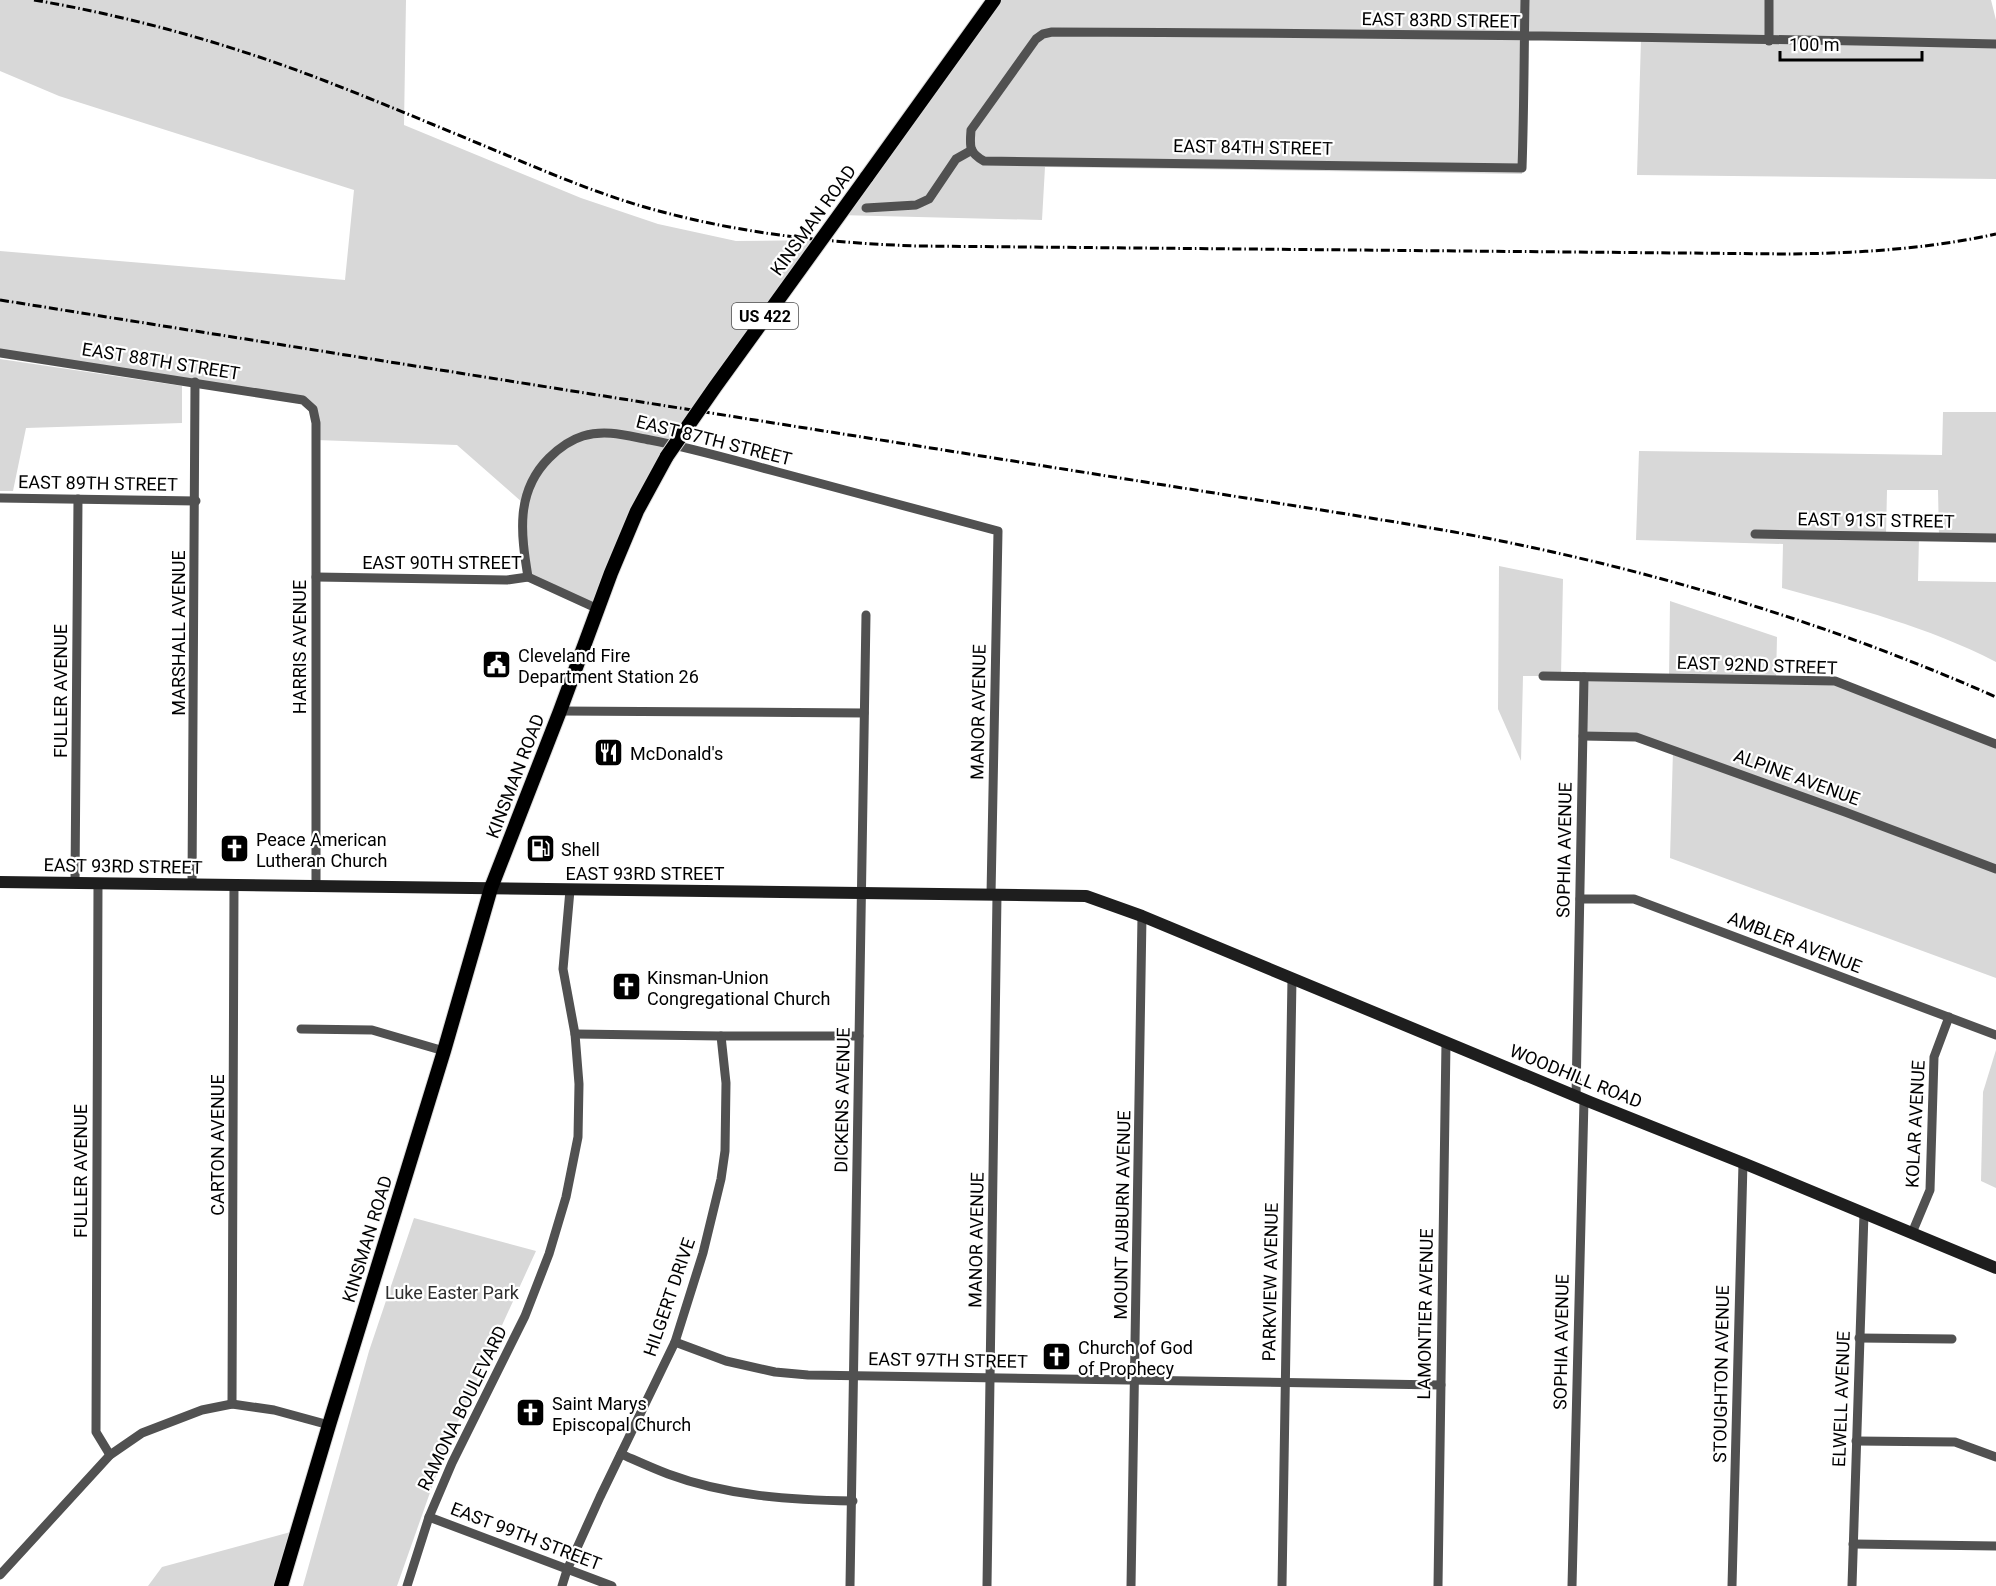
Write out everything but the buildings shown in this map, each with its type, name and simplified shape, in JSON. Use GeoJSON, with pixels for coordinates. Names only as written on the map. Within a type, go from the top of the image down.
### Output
{"type":"FeatureCollection","features":[{"type":"Feature","properties":{"kind":"main road","name":"KINSMAN ROAD"},"geometry":{"type":"LineString","coordinates":[[281,1586],[444,1052],[491,888],[560,711],[610,573],[637,511],[667,456],[715,387],[994,0]]}},
{"type":"Feature","properties":{"kind":"main road","name":"EAST 93RD STREET"},"geometry":{"type":"LineString","coordinates":[[0,882],[1086,896],[1142,916]]}},
{"type":"Feature","properties":{"kind":"main road","name":"WOODHILL ROAD"},"geometry":{"type":"LineString","coordinates":[[1142,916],[1996,1268]]}},
{"type":"Feature","properties":{"kind":"street"},"geometry":{"type":"LineString","coordinates":[[1525,0],[1525,37]]}},
{"type":"Feature","properties":{"kind":"street"},"geometry":{"type":"LineString","coordinates":[[1769,0],[1769,41]]}},
{"type":"Feature","properties":{"kind":"street","name":"EAST 83RD STREET"},"geometry":{"type":"LineString","coordinates":[[972,150],[971,130],[1036,39],[1052,32],[1996,44]]}},
{"type":"Feature","properties":{"kind":"street","name":"EAST 84TH STREET"},"geometry":{"type":"LineString","coordinates":[[972,150],[974,155],[984,161],[1522,168],[1525,37]]}},
{"type":"Feature","properties":{"kind":"street"},"geometry":{"type":"LineString","coordinates":[[866,208],[916,205],[929,199],[956,159],[972,150]]}},
{"type":"Feature","properties":{"kind":"street","name":"EAST 88TH STREET"},"geometry":{"type":"LineString","coordinates":[[0,353],[303,400],[313,409]]}},
{"type":"Feature","properties":{"kind":"street","name":"MARSHALL AVENUE"},"geometry":{"type":"LineString","coordinates":[[192,885],[195,382]]}},
{"type":"Feature","properties":{"kind":"street","name":"HARRIS AVENUE"},"geometry":{"type":"LineString","coordinates":[[313,409],[316,423],[316,886]]}},
{"type":"Feature","properties":{"kind":"street","name":"EAST 87TH STREET"},"geometry":{"type":"LineString","coordinates":[[528,577],[522,521],[524,503],[530,484],[540,466],[568,442],[601,433],[623,434],[682,447],[998,531]]}},
{"type":"Feature","properties":{"kind":"street","name":"EAST 89TH STREET"},"geometry":{"type":"LineString","coordinates":[[0,498],[196,501]]}},
{"type":"Feature","properties":{"kind":"street","name":"FULLER AVENUE"},"geometry":{"type":"LineString","coordinates":[[75,883],[78,499]]}},
{"type":"Feature","properties":{"kind":"street","name":"MANOR AVENUE"},"geometry":{"type":"LineString","coordinates":[[987,1586],[998,531]]}},
{"type":"Feature","properties":{"kind":"street","name":"EAST 91ST STREET"},"geometry":{"type":"LineString","coordinates":[[1755,534],[1996,538]]}},
{"type":"Feature","properties":{"kind":"street","name":"EAST 90TH STREET"},"geometry":{"type":"LineString","coordinates":[[316,577],[507,580],[528,577],[598,609]]}},
{"type":"Feature","properties":{"kind":"street","name":"DICKENS AVENUE"},"geometry":{"type":"LineString","coordinates":[[850,1586],[866,615]]}},
{"type":"Feature","properties":{"kind":"street","name":"EAST 92ND STREET"},"geometry":{"type":"LineString","coordinates":[[1543,676],[1835,681],[1996,744]]}},
{"type":"Feature","properties":{"kind":"street","name":"SOPHIA AVENUE"},"geometry":{"type":"LineString","coordinates":[[1572,1586],[1584,676]]}},
{"type":"Feature","properties":{"kind":"street"},"geometry":{"type":"LineString","coordinates":[[560,711],[864,713]]}},
{"type":"Feature","properties":{"kind":"street","name":"ALPINE AVENUE"},"geometry":{"type":"LineString","coordinates":[[1583,736],[1636,737],[1996,869]]}},
{"type":"Feature","properties":{"kind":"street","name":"FULLER AVENUE"},"geometry":{"type":"LineString","coordinates":[[98,884],[96,1432],[111,1455]]}},
{"type":"Feature","properties":{"kind":"street","name":"CARTON AVENUE"},"geometry":{"type":"LineString","coordinates":[[232,1404],[234,885]]}},
{"type":"Feature","properties":{"kind":"street","name":"RAMONA BOULEVARD"},"geometry":{"type":"LineString","coordinates":[[407,1586],[429,1517],[456,1453],[525,1316],[549,1254],[564,1205],[578,1137],[579,1084],[575,1034],[562,969],[570,890]]}},
{"type":"Feature","properties":{"kind":"street","name":"AMBLER AVENUE"},"geometry":{"type":"LineString","coordinates":[[1580,899],[1634,899],[1996,1035]]}},
{"type":"Feature","properties":{"kind":"street","name":"MOUNT AUBURN AVENUE"},"geometry":{"type":"LineString","coordinates":[[1131,1586],[1142,916]]}},
{"type":"Feature","properties":{"kind":"street","name":"PARKVIEW AVENUE"},"geometry":{"type":"LineString","coordinates":[[1282,1586],[1292,978]]}},
{"type":"Feature","properties":{"kind":"street","name":"KOLAR AVENUE"},"geometry":{"type":"LineString","coordinates":[[1912,1233],[1930,1190],[1934,1057],[1949,1017]]}},
{"type":"Feature","properties":{"kind":"street"},"geometry":{"type":"LineString","coordinates":[[301,1029],[372,1030],[444,1052]]}},
{"type":"Feature","properties":{"kind":"street"},"geometry":{"type":"LineString","coordinates":[[575,1034],[859,1035]]}},
{"type":"Feature","properties":{"kind":"street","name":"HILGERT DRIVE"},"geometry":{"type":"LineString","coordinates":[[562,1586],[567,1570],[675,1342],[703,1253],[721,1179],[725,1151],[727,1111],[721,1036]]}},
{"type":"Feature","properties":{"kind":"street","name":"LAMONTIER AVENUE"},"geometry":{"type":"LineString","coordinates":[[1438,1586],[1446,1042]]}},
{"type":"Feature","properties":{"kind":"street","name":"STOUGHTON AVENUE"},"geometry":{"type":"LineString","coordinates":[[1732,1586],[1743,1163]]}},
{"type":"Feature","properties":{"kind":"street","name":"ELWELL AVENUE"},"geometry":{"type":"LineString","coordinates":[[1852,1586],[1864,1213]]}},
{"type":"Feature","properties":{"kind":"street"},"geometry":{"type":"LineString","coordinates":[[1859,1338],[1952,1339]]}},
{"type":"Feature","properties":{"kind":"street","name":"EAST 97TH STREET"},"geometry":{"type":"LineString","coordinates":[[675,1342],[726,1361],[775,1372],[808,1375],[1441,1385]]}},
{"type":"Feature","properties":{"kind":"street"},"geometry":{"type":"LineString","coordinates":[[0,1575],[111,1455],[142,1432],[202,1410],[232,1404],[274,1410],[329,1425]]}},
{"type":"Feature","properties":{"kind":"street"},"geometry":{"type":"LineString","coordinates":[[1856,1441],[1955,1442],[1996,1457]]}},
{"type":"Feature","properties":{"kind":"street"},"geometry":{"type":"LineString","coordinates":[[621,1454],[668,1474],[737,1492],[768,1498],[853,1501]]}},
{"type":"Feature","properties":{"kind":"street","name":"EAST 99TH STREET"},"geometry":{"type":"LineString","coordinates":[[429,1517],[612,1586]]}},
{"type":"Feature","properties":{"kind":"street"},"geometry":{"type":"LineString","coordinates":[[1853,1544],[1996,1546]]}},
{"type":"Feature","properties":{"kind":"green space"},"geometry":{"type":"Polygon","coordinates":[[[0,0],[406,0],[404,125],[581,198],[658,224],[736,241],[821,240],[667,456],[598,609],[528,577],[523,503],[457,445],[316,440],[316,423],[303,400],[0,353],[0,251],[345,280],[354,190],[59,96],[0,71],[0,0]]]}},
{"type":"Feature","properties":{"kind":"green space"},"geometry":{"type":"Polygon","coordinates":[[[994,0],[1991,0],[1996,20],[1996,179],[1637,175],[1641,39],[1525,37],[1522,174],[1045,167],[1042,220],[838,215],[994,0]]]}},
{"type":"Feature","properties":{"kind":"green space"},"geometry":{"type":"Polygon","coordinates":[[[0,359],[182,386],[182,423],[26,428],[13,491],[0,491],[0,359]]]}},
{"type":"Feature","properties":{"kind":"green space"},"geometry":{"type":"Polygon","coordinates":[[[1943,412],[1996,412],[1996,538],[1939,537],[1938,490],[1887,490],[1886,536],[1919,537],[1918,581],[1996,582],[1996,662],[1918,628],[1782,588],[1783,544],[1636,540],[1639,451],[1942,455],[1943,412]]]}},
{"type":"Feature","properties":{"kind":"green space"},"geometry":{"type":"Polygon","coordinates":[[[1499,566],[1563,579],[1561,676],[1523,676],[1521,761],[1498,709],[1499,566]]]}},
{"type":"Feature","properties":{"kind":"green space"},"geometry":{"type":"Polygon","coordinates":[[[1670,601],[1777,637],[1776,680],[1835,681],[1996,744],[1996,978],[1670,858],[1673,750],[1636,737],[1583,736],[1584,677],[1669,678],[1670,601]]]}},
{"type":"Feature","properties":{"kind":"green space"},"geometry":{"type":"Polygon","coordinates":[[[1996,1050],[1996,1188],[1981,1181],[1983,1092],[1996,1050]]]}},
{"type":"Feature","properties":{"kind":"green space","name":"Luke Easter Park"},"geometry":{"type":"Polygon","coordinates":[[[414,1218],[536,1251],[445,1450],[397,1586],[303,1586],[369,1351],[414,1218]]]}},
{"type":"Feature","properties":{"kind":"green space"},"geometry":{"type":"Polygon","coordinates":[[[298,1530],[281,1586],[148,1586],[162,1567],[298,1530]]]}},
{"type":"Feature","properties":{"kind":"railway"},"geometry":{"type":"LineString","coordinates":[[34,0],[146,24],[256,56],[328,82],[557,176],[630,202],[714,224],[815,239],[918,246],[1790,254],[1893,249],[1996,234]]}},
{"type":"Feature","properties":{"kind":"railway"},"geometry":{"type":"LineString","coordinates":[[0,300],[1481,537],[1627,570],[1753,606],[1876,648],[1996,697]]}},
{"type":"Feature","properties":{"kind":"place","name":"Cleveland Fire Department Station 26"},"geometry":{"type":"Point","coordinates":[497,665]}},
{"type":"Feature","properties":{"kind":"place","name":"McDonald's"},"geometry":{"type":"Point","coordinates":[609,753]}},
{"type":"Feature","properties":{"kind":"place","name":"Peace American Lutheran Church"},"geometry":{"type":"Point","coordinates":[235,849]}},
{"type":"Feature","properties":{"kind":"place","name":"Shell"},"geometry":{"type":"Point","coordinates":[540,849]}},
{"type":"Feature","properties":{"kind":"place","name":"Kinsman-Union Congregational Church"},"geometry":{"type":"Point","coordinates":[626,987]}},
{"type":"Feature","properties":{"kind":"place","name":"Church of God of Prophecy"},"geometry":{"type":"Point","coordinates":[1057,1357]}},
{"type":"Feature","properties":{"kind":"place","name":"Saint Marys Episcopal Church"},"geometry":{"type":"Point","coordinates":[531,1413]}}]}
